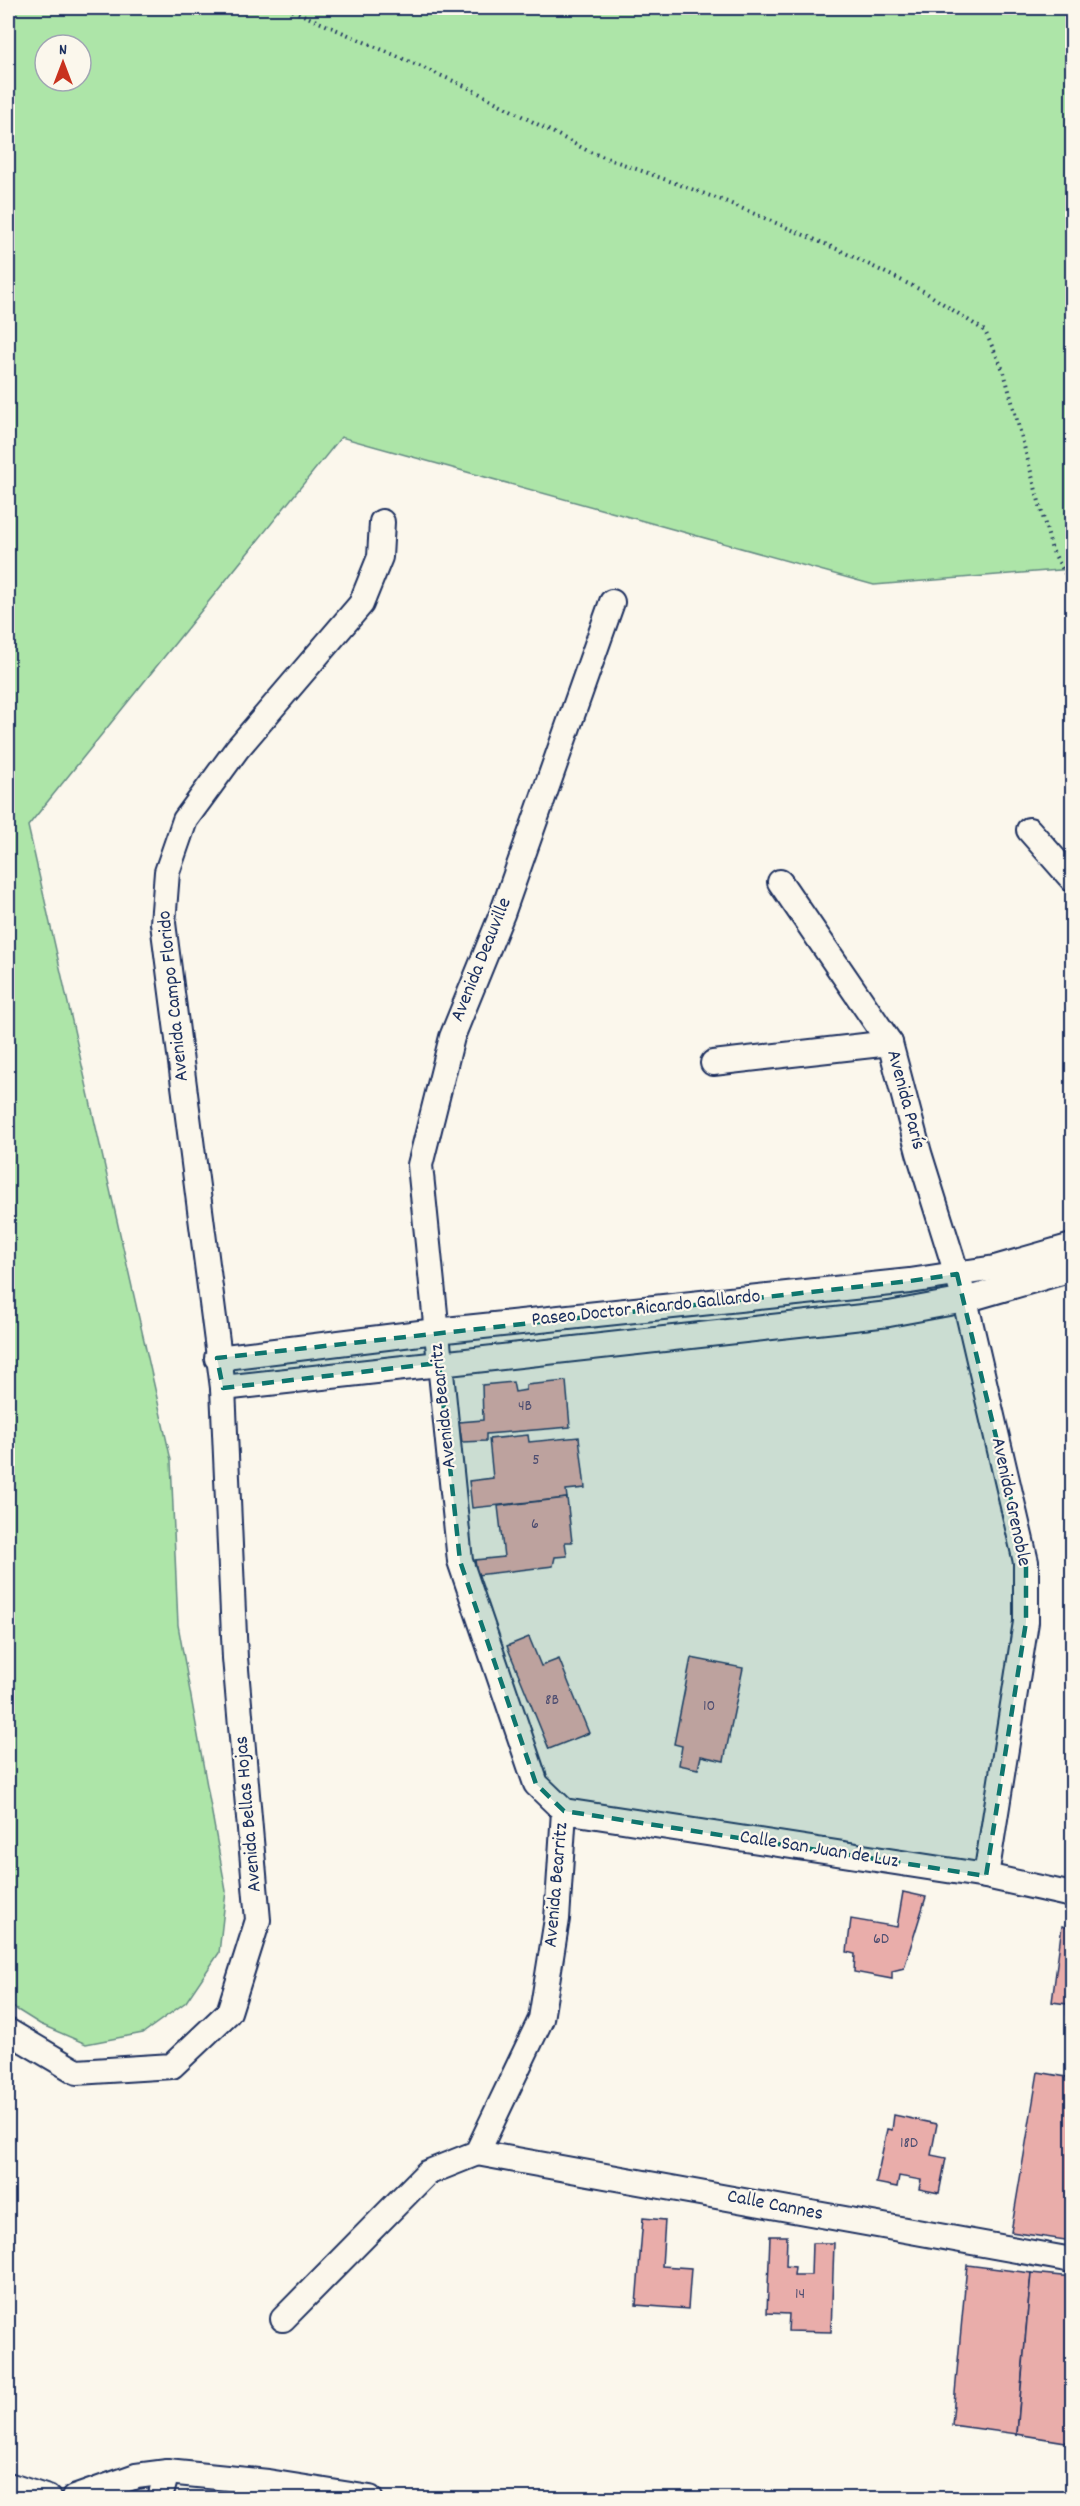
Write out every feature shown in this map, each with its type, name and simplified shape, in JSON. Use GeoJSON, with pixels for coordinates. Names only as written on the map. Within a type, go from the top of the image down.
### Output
{"type":"FeatureCollection","features":[{"type":"Feature","properties":{"kind":"street","name":"Avenida Campo Florido"},"geometry":{"type":"LineString","coordinates":[[217,1358],[163,924],[167,872],[185,820],[237,749],[361,604],[380,557],[382,522]]}},
{"type":"Feature","properties":{"kind":"street","name":"Avenida Deauville"},"geometry":{"type":"LineString","coordinates":[[436,1331],[420,1165],[434,1102],[452,1037],[502,914],[612,602]]}},
{"type":"Feature","properties":{"kind":"street"},"geometry":{"type":"LineString","coordinates":[[1029,830],[1072,879]]}},
{"type":"Feature","properties":{"kind":"street","name":"Avenida París"},"geometry":{"type":"LineString","coordinates":[[780,882],[890,1043],[919,1153],[957,1274]]}},
{"type":"Feature","properties":{"kind":"street"},"geometry":{"type":"LineString","coordinates":[[713,1063],[890,1043]]}},
{"type":"Feature","properties":{"kind":"street","name":"Paseo Doctor Ricardo Gallardo"},"geometry":{"type":"LineString","coordinates":[[217,1358],[436,1331],[910,1281],[995,1268],[1072,1246]]}},
{"type":"Feature","properties":{"kind":"street","name":"Paseo Doctor Ricardo Gallardo"},"geometry":{"type":"LineString","coordinates":[[223,1388],[889,1314],[965,1300],[1072,1269]]}},
{"type":"Feature","properties":{"kind":"street","name":"Avenida Grenoble"},"geometry":{"type":"LineString","coordinates":[[957,1274],[1026,1562],[1026,1622],[986,1876]]}},
{"type":"Feature","properties":{"kind":"street","name":"Avenida Bearritz"},"geometry":{"type":"LineString","coordinates":[[436,1331],[460,1561],[536,1784],[564,1811],[557,1919],[541,2019],[477,2153]]}},
{"type":"Feature","properties":{"kind":"street","name":"Avenida Bellas Hojas"},"geometry":{"type":"LineString","coordinates":[[8,2031],[77,2072],[172,2066],[229,2012],[258,1920],[235,1658],[223,1388],[217,1358]]}},
{"type":"Feature","properties":{"kind":"street","name":"Calle San Juan de Luz"},"geometry":{"type":"LineString","coordinates":[[564,1811],[986,1876],[1072,1895]]}},
{"type":"Feature","properties":{"kind":"street"},"geometry":{"type":"LineString","coordinates":[[283,2319],[427,2173],[477,2153]]}},
{"type":"Feature","properties":{"kind":"street","name":"Calle Cannes"},"geometry":{"type":"LineString","coordinates":[[477,2153],[1072,2260]]}},
{"type":"Feature","properties":{"kind":"street"},"geometry":{"type":"LineString","coordinates":[[74,2499],[136,2476],[167,2472],[268,2482],[370,2499]]}},
{"type":"Feature","properties":{"kind":"street"},"geometry":{"type":"LineString","coordinates":[[160,2499],[167,2472]]}},
{"type":"Feature","properties":{"kind":"street"},"geometry":{"type":"LineString","coordinates":[[8,2484],[48,2499]]}},
{"type":"Feature","properties":{"kind":"path"},"geometry":{"type":"LineString","coordinates":[[287,8],[468,87],[590,152],[727,202],[839,250],[925,292],[985,331],[1004,372],[1052,550],[1072,586]]}},
{"type":"Feature","properties":{"kind":"highlighted area"},"geometry":{"type":"Polygon","coordinates":[[[957,1274],[1026,1562],[1026,1622],[986,1876],[564,1811],[536,1784],[460,1561],[439,1363],[223,1388],[217,1358],[910,1281],[957,1274]]]}},
{"type":"Feature","properties":{"kind":"green space"},"geometry":{"type":"Polygon","coordinates":[[[8,8],[1072,8],[1072,569],[874,585],[341,437],[28,826],[171,1460],[178,1625],[226,1891],[219,1953],[186,2002],[143,2033],[86,2044],[40,2024],[8,2004],[8,8]]]}},
{"type":"Feature","properties":{"kind":"building"},"geometry":{"type":"Polygon","coordinates":[[[566,1381],[570,1427],[486,1434],[486,1441],[462,1442],[459,1422],[483,1420],[482,1385],[513,1382],[515,1392],[526,1390],[526,1385],[566,1381]]]}},
{"type":"Feature","properties":{"kind":"building"},"geometry":{"type":"Polygon","coordinates":[[[528,1435],[529,1442],[579,1437],[585,1488],[566,1490],[567,1498],[472,1508],[469,1481],[493,1478],[489,1439],[528,1435]]]}},
{"type":"Feature","properties":{"kind":"building"},"geometry":{"type":"Polygon","coordinates":[[[567,1498],[572,1542],[565,1542],[567,1556],[555,1557],[553,1566],[477,1575],[475,1560],[504,1557],[498,1506],[567,1498]]]}},
{"type":"Feature","properties":{"kind":"building"},"geometry":{"type":"Polygon","coordinates":[[[529,1637],[541,1666],[559,1659],[589,1733],[549,1749],[507,1646],[529,1637]]]}},
{"type":"Feature","properties":{"kind":"building"},"geometry":{"type":"Polygon","coordinates":[[[691,1658],[743,1668],[724,1761],[701,1756],[698,1769],[679,1765],[682,1746],[674,1744],[691,1658]]]}},
{"type":"Feature","properties":{"kind":"building"},"geometry":{"type":"Polygon","coordinates":[[[903,1892],[926,1897],[904,1968],[892,1971],[892,1979],[854,1972],[855,1954],[847,1952],[851,1919],[897,1927],[903,1892]]]}},
{"type":"Feature","properties":{"kind":"building"},"geometry":{"type":"Polygon","coordinates":[[[1062,1926],[1072,1929],[1072,2017],[1067,2015],[1067,2004],[1052,2002],[1062,1926]]]}},
{"type":"Feature","properties":{"kind":"building"},"geometry":{"type":"Polygon","coordinates":[[[1038,2072],[1072,2078],[1072,2241],[1011,2232],[1038,2072]]]}},
{"type":"Feature","properties":{"kind":"building"},"geometry":{"type":"Polygon","coordinates":[[[894,2115],[937,2124],[931,2155],[946,2158],[939,2193],[919,2189],[921,2180],[899,2176],[897,2187],[876,2183],[887,2129],[892,2130],[894,2115]]]}},
{"type":"Feature","properties":{"kind":"building"},"geometry":{"type":"Polygon","coordinates":[[[643,2218],[665,2220],[662,2266],[691,2268],[688,2309],[636,2305],[643,2218]]]}},
{"type":"Feature","properties":{"kind":"building"},"geometry":{"type":"Polygon","coordinates":[[[770,2236],[787,2236],[786,2266],[795,2267],[794,2275],[811,2275],[812,2243],[834,2243],[831,2332],[788,2331],[789,2314],[767,2313],[770,2236]]]}},
{"type":"Feature","properties":{"kind":"building"},"geometry":{"type":"Polygon","coordinates":[[[967,2265],[1031,2273],[1017,2434],[952,2425],[967,2265]]]}},
{"type":"Feature","properties":{"kind":"building"},"geometry":{"type":"Polygon","coordinates":[[[1031,2273],[1072,2277],[1072,2443],[1017,2434],[1031,2273]]]}}]}
